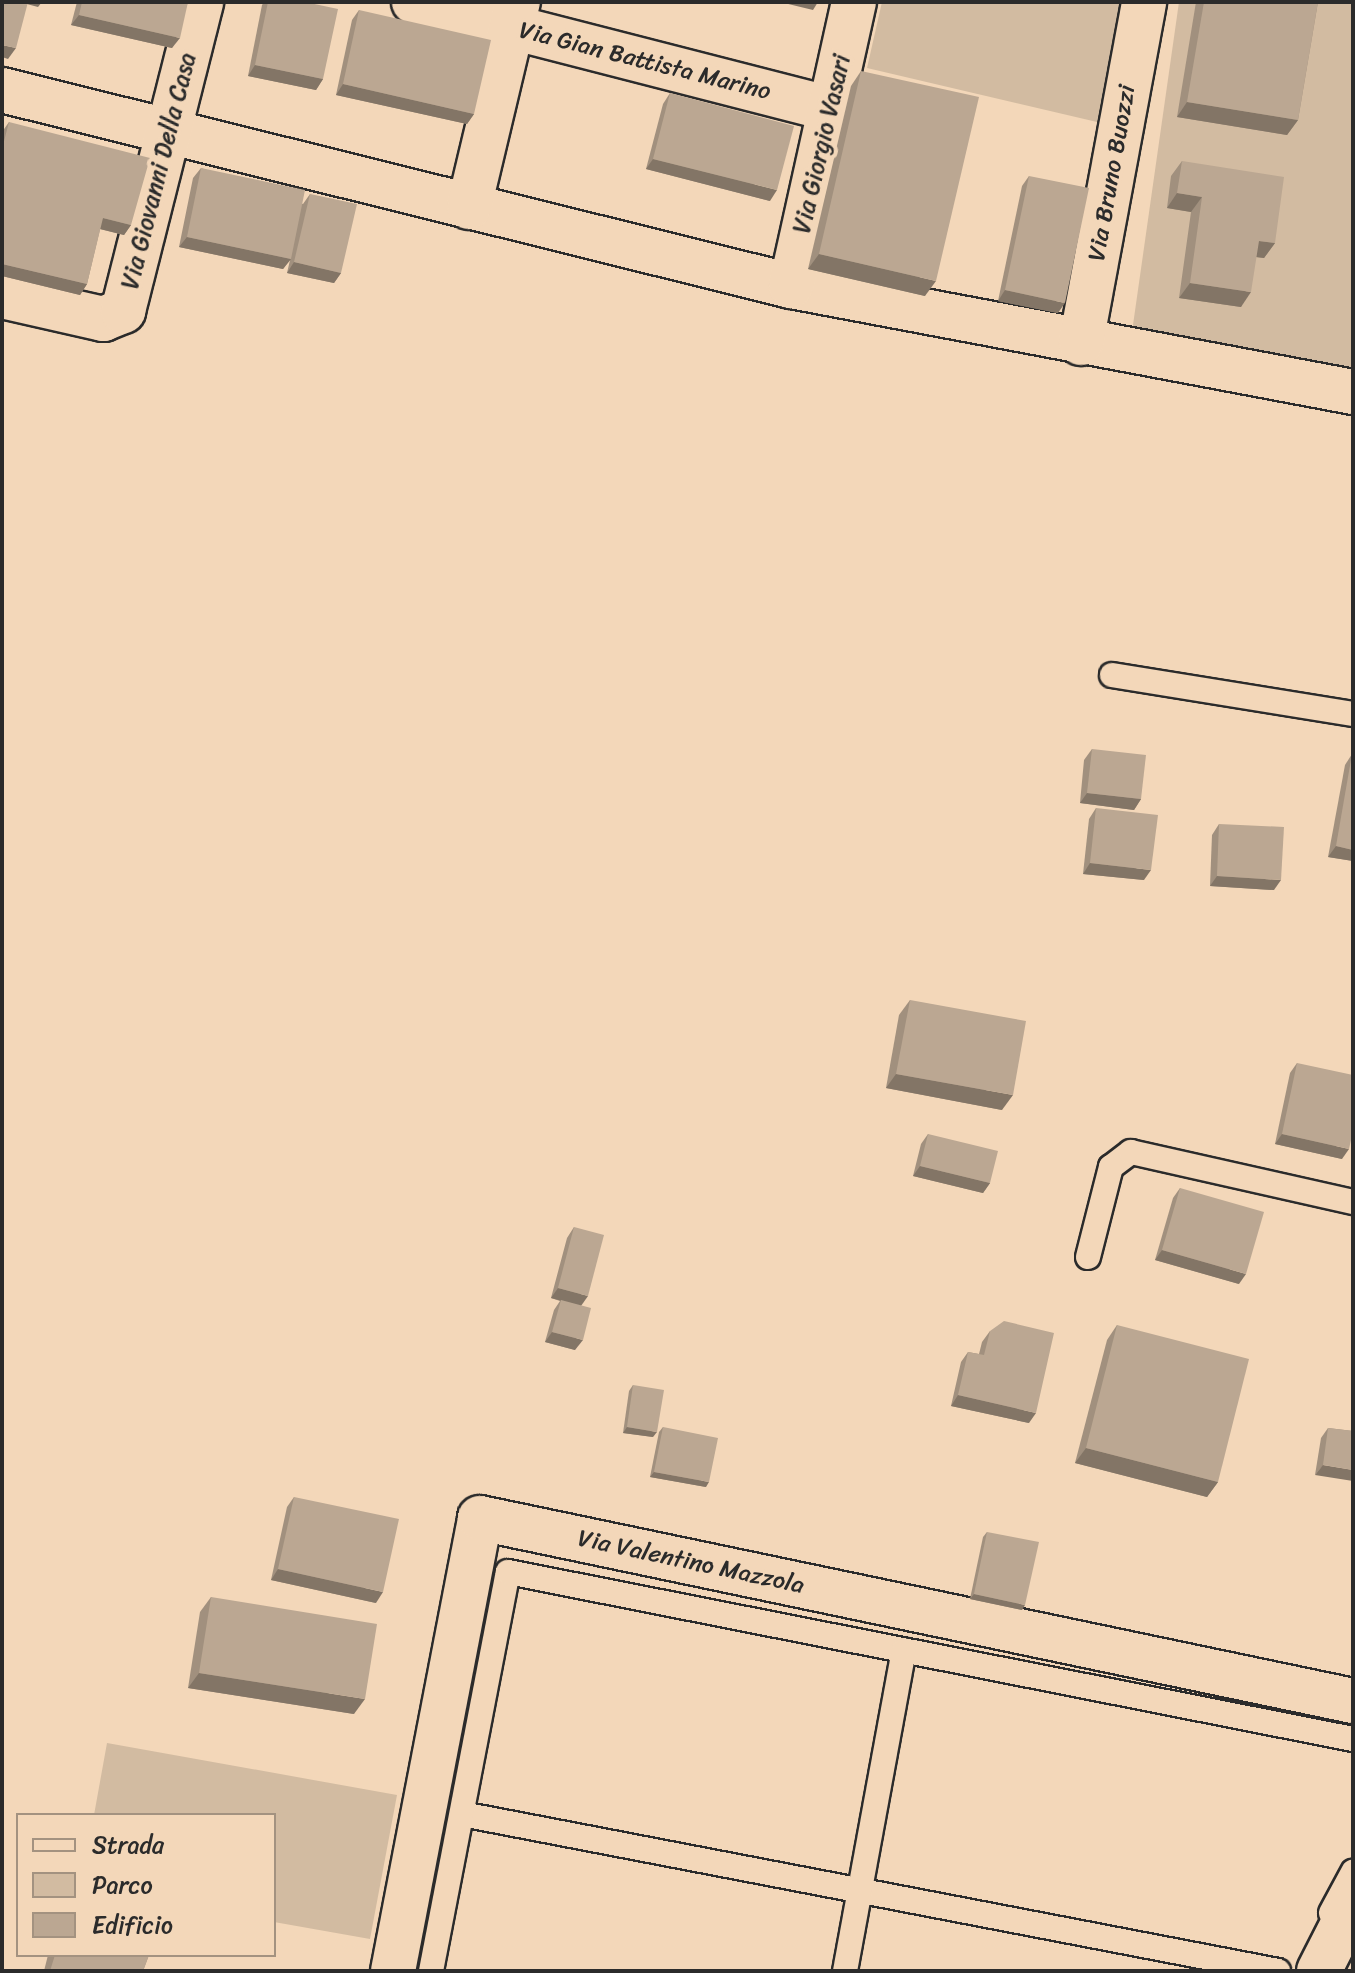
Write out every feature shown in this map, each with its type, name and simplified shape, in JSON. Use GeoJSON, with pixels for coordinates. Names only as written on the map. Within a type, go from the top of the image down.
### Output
{"type":"FeatureCollection","features":[{"type":"Feature","properties":{"kind":"street","name":"Via Giovanni Della Casa"},"geometry":{"type":"LineString","coordinates":[[2,296],[103,319],[123,311],[201,2]]}},
{"type":"Feature","properties":{"kind":"street","name":"Via Gian Battista Marino"},"geometry":{"type":"LineString","coordinates":[[414,2],[515,15],[830,109]]}},
{"type":"Feature","properties":{"kind":"street","name":"Via Giorgio Vasari"},"geometry":{"type":"LineString","coordinates":[[791,286],[854,2]]}},
{"type":"Feature","properties":{"kind":"street","name":"Via Bruno Buozzi"},"geometry":{"type":"LineString","coordinates":[[1081,343],[1144,2]]}},
{"type":"Feature","properties":{"kind":"street"},"geometry":{"type":"LineString","coordinates":[[469,207],[515,15]]}},
{"type":"Feature","properties":{"kind":"street"},"geometry":{"type":"LineString","coordinates":[[2,90],[791,286],[1353,392]]}},
{"type":"Feature","properties":{"kind":"street","name":"Via Valentino Mazzola"},"geometry":{"type":"LineString","coordinates":[[393,1971],[480,1518],[1353,1701]]}},
{"type":"Feature","properties":{"kind":"street"},"geometry":{"type":"LineString","coordinates":[[1319,1971],[1353,1904]]}},
{"type":"Feature","properties":{"kind":"lane"},"geometry":{"type":"LineString","coordinates":[[1112,675],[1353,714]]}},
{"type":"Feature","properties":{"kind":"lane"},"geometry":{"type":"LineString","coordinates":[[1088,1257],[1111,1167],[1131,1152],[1353,1202]]}},
{"type":"Feature","properties":{"kind":"lane"},"geometry":{"type":"LineString","coordinates":[[431,1971],[508,1572],[1353,1739]]}},
{"type":"Feature","properties":{"kind":"lane"},"geometry":{"type":"LineString","coordinates":[[845,1971],[904,1650]]}},
{"type":"Feature","properties":{"kind":"lane"},"geometry":{"type":"LineString","coordinates":[[462,1814],[1278,1971]]}},
{"type":"Feature","properties":{"kind":"lane"},"geometry":{"type":"LineString","coordinates":[[1300,1971],[1353,1872]]}},
{"type":"Feature","properties":{"kind":"green space"},"geometry":{"type":"Polygon","coordinates":[[[882,2],[1120,2],[1097,122],[867,68],[882,2]]]}},
{"type":"Feature","properties":{"kind":"green space"},"geometry":{"type":"Polygon","coordinates":[[[1179,2],[1353,2],[1353,370],[1132,332],[1179,2]]]}},
{"type":"Feature","properties":{"kind":"green space"},"geometry":{"type":"Polygon","coordinates":[[[107,1743],[397,1795],[370,1939],[276,1922],[276,1813],[94,1813],[107,1743]]]}},
{"type":"Feature","properties":{"kind":"building"},"geometry":{"type":"Polygon","coordinates":[[[2,2],[28,2],[16,48],[2,45],[2,2]]]}},
{"type":"Feature","properties":{"kind":"building"},"geometry":{"type":"Polygon","coordinates":[[[82,2],[188,2],[180,38],[79,15],[82,2]]]}},
{"type":"Feature","properties":{"kind":"building"},"geometry":{"type":"Polygon","coordinates":[[[268,2],[305,2],[338,9],[323,79],[255,65],[268,2]]]}},
{"type":"Feature","properties":{"kind":"building"},"geometry":{"type":"Polygon","coordinates":[[[1204,2],[1318,2],[1298,120],[1187,102],[1204,2]]]}},
{"type":"Feature","properties":{"kind":"building"},"geometry":{"type":"Polygon","coordinates":[[[359,10],[491,40],[474,114],[343,84],[359,10]]]}},
{"type":"Feature","properties":{"kind":"building"},"geometry":{"type":"Polygon","coordinates":[[[861,71],[979,97],[936,281],[819,254],[861,71]]]}},
{"type":"Feature","properties":{"kind":"building"},"geometry":{"type":"Polygon","coordinates":[[[670,93],[794,126],[777,190],[653,159],[670,93]]]}},
{"type":"Feature","properties":{"kind":"building"},"geometry":{"type":"Polygon","coordinates":[[[9,122],[150,158],[131,225],[103,218],[87,284],[2,264],[2,149],[9,122]]]}},
{"type":"Feature","properties":{"kind":"building"},"geometry":{"type":"Polygon","coordinates":[[[1182,161],[1284,177],[1275,243],[1259,241],[1251,292],[1190,283],[1202,197],[1177,193],[1182,161]]]}},
{"type":"Feature","properties":{"kind":"building"},"geometry":{"type":"Polygon","coordinates":[[[201,168],[305,190],[291,259],[187,237],[201,168]]]}},
{"type":"Feature","properties":{"kind":"building"},"geometry":{"type":"Polygon","coordinates":[[[1029,176],[1089,188],[1065,303],[1005,290],[1029,176]]]}},
{"type":"Feature","properties":{"kind":"building"},"geometry":{"type":"Polygon","coordinates":[[[310,194],[357,204],[341,273],[294,262],[310,194]]]}},
{"type":"Feature","properties":{"kind":"building"},"geometry":{"type":"Polygon","coordinates":[[[1092,749],[1146,755],[1141,799],[1087,793],[1092,749]]]}},
{"type":"Feature","properties":{"kind":"building"},"geometry":{"type":"Polygon","coordinates":[[[1353,755],[1353,850],[1336,846],[1353,755]]]}},
{"type":"Feature","properties":{"kind":"building"},"geometry":{"type":"Polygon","coordinates":[[[1096,808],[1158,815],[1151,870],[1090,863],[1096,808]]]}},
{"type":"Feature","properties":{"kind":"building"},"geometry":{"type":"Polygon","coordinates":[[[1219,824],[1284,827],[1281,880],[1217,876],[1219,824]]]}},
{"type":"Feature","properties":{"kind":"building"},"geometry":{"type":"Polygon","coordinates":[[[910,1000],[1026,1021],[1013,1095],[896,1074],[910,1000]]]}},
{"type":"Feature","properties":{"kind":"building"},"geometry":{"type":"Polygon","coordinates":[[[1297,1063],[1353,1075],[1353,1131],[1349,1149],[1282,1134],[1297,1063]]]}},
{"type":"Feature","properties":{"kind":"building"},"geometry":{"type":"Polygon","coordinates":[[[928,1134],[998,1151],[990,1183],[920,1166],[928,1134]]]}},
{"type":"Feature","properties":{"kind":"building"},"geometry":{"type":"Polygon","coordinates":[[[1180,1188],[1264,1212],[1246,1274],[1162,1250],[1180,1188]]]}},
{"type":"Feature","properties":{"kind":"building"},"geometry":{"type":"Polygon","coordinates":[[[574,1227],[604,1235],[588,1296],[558,1288],[574,1227]]]}},
{"type":"Feature","properties":{"kind":"building"},"geometry":{"type":"Polygon","coordinates":[[[561,1300],[591,1308],[583,1340],[552,1332],[561,1300]]]}},
{"type":"Feature","properties":{"kind":"building"},"geometry":{"type":"Polygon","coordinates":[[[1004,1321],[1054,1333],[1036,1413],[958,1395],[968,1352],[984,1355],[990,1331],[1004,1321]]]}},
{"type":"Feature","properties":{"kind":"building"},"geometry":{"type":"Polygon","coordinates":[[[1117,1325],[1249,1359],[1218,1482],[1086,1448],[1117,1325]]]}},
{"type":"Feature","properties":{"kind":"building"},"geometry":{"type":"Polygon","coordinates":[[[633,1385],[664,1390],[657,1432],[627,1427],[633,1385]]]}},
{"type":"Feature","properties":{"kind":"building"},"geometry":{"type":"Polygon","coordinates":[[[663,1427],[718,1438],[709,1482],[654,1472],[663,1427]]]}},
{"type":"Feature","properties":{"kind":"building"},"geometry":{"type":"Polygon","coordinates":[[[1328,1428],[1353,1431],[1353,1470],[1323,1465],[1328,1428]]]}},
{"type":"Feature","properties":{"kind":"building"},"geometry":{"type":"Polygon","coordinates":[[[294,1497],[399,1519],[383,1592],[278,1569],[294,1497]]]}},
{"type":"Feature","properties":{"kind":"building"},"geometry":{"type":"Polygon","coordinates":[[[987,1532],[1039,1542],[1025,1605],[974,1594],[987,1532]]]}},
{"type":"Feature","properties":{"kind":"building"},"geometry":{"type":"Polygon","coordinates":[[[211,1597],[377,1624],[365,1699],[199,1673],[211,1597]]]}},
{"type":"Feature","properties":{"kind":"building"},"geometry":{"type":"Polygon","coordinates":[[[54,1957],[148,1957],[143,1971],[50,1971],[54,1957]]]}}]}
